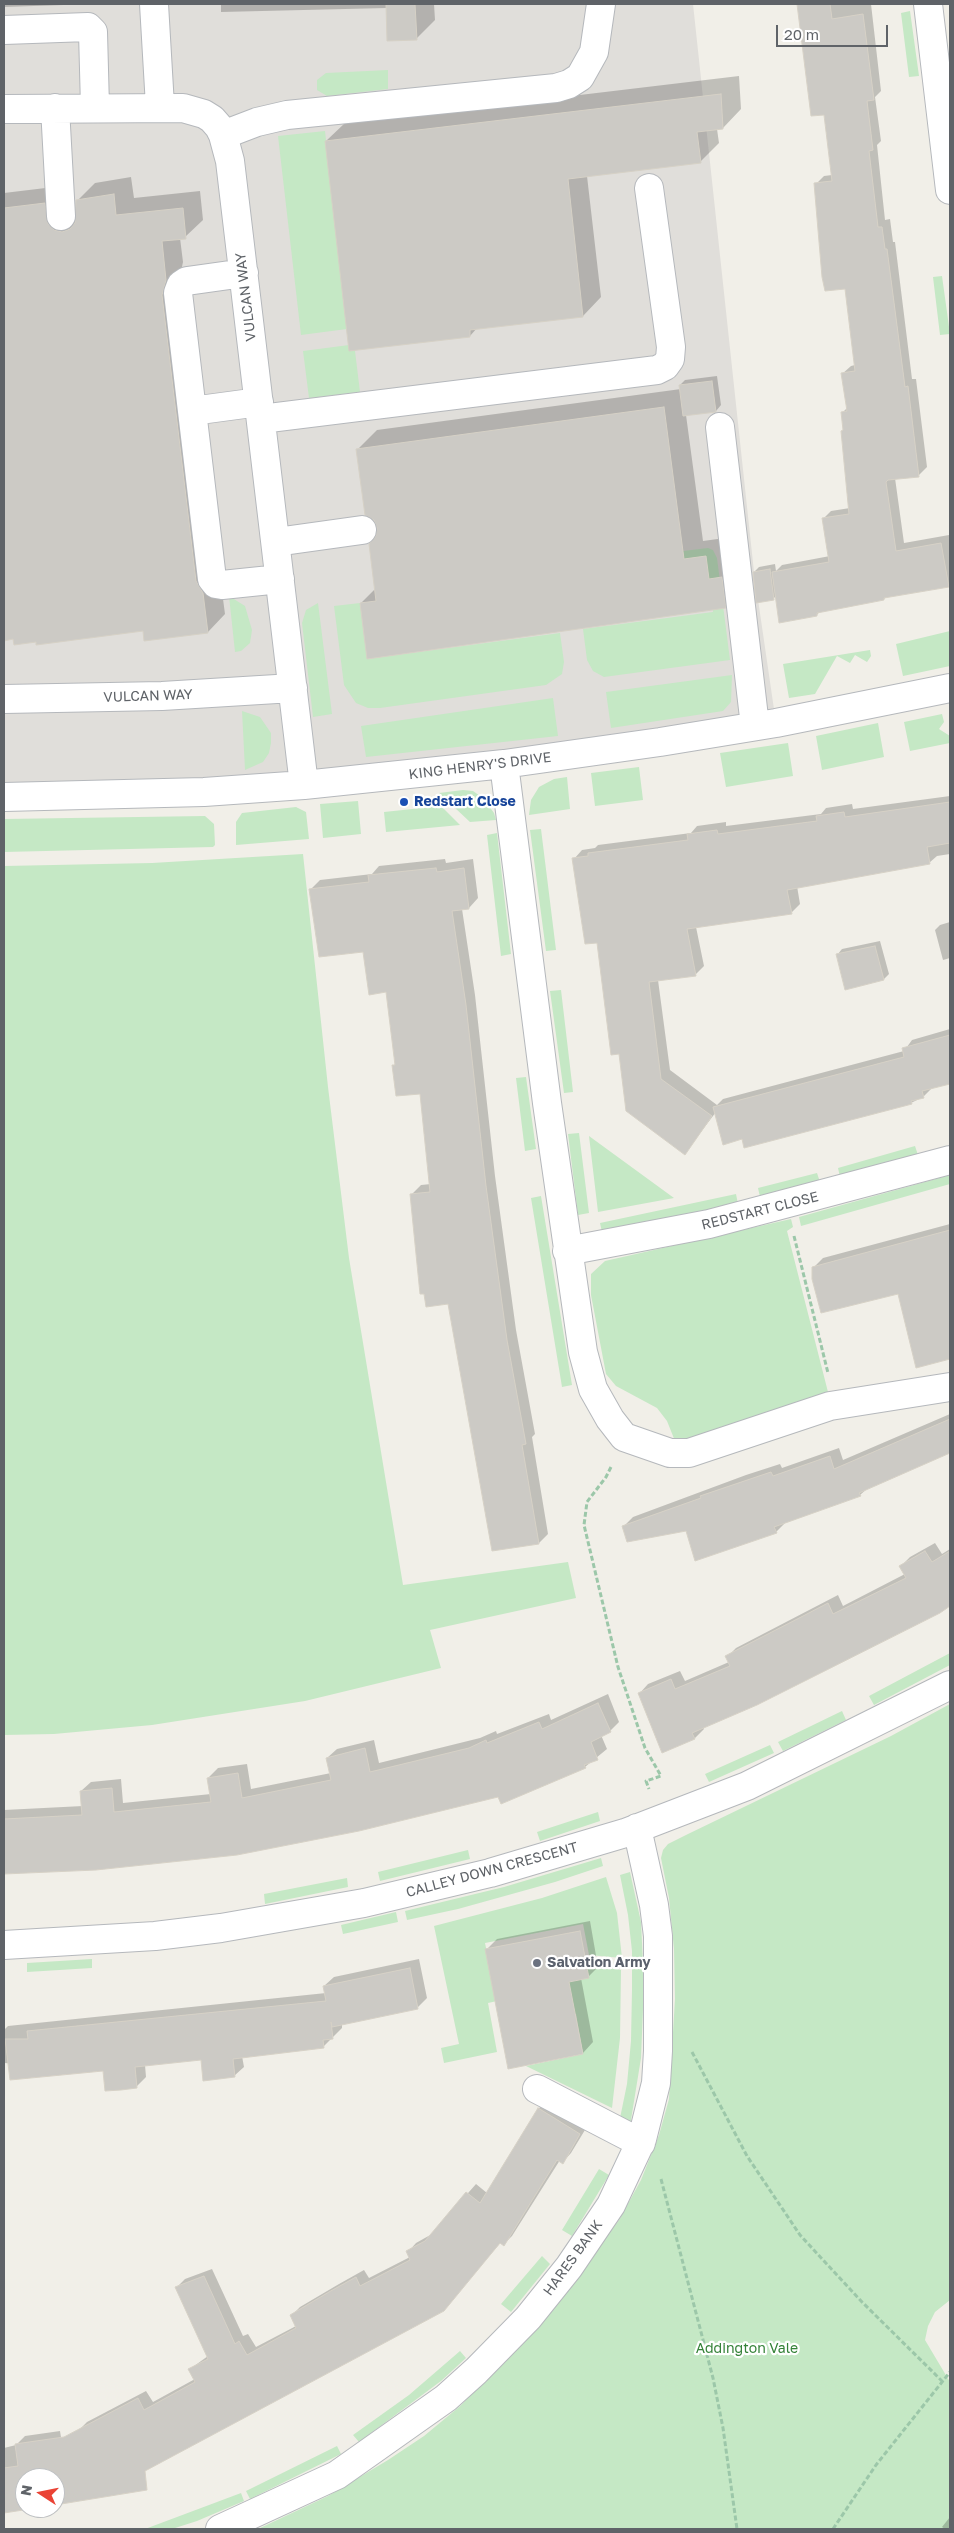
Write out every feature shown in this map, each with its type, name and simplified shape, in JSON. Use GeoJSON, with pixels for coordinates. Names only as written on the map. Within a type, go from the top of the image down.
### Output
{"type":"FeatureCollection","features":[{"type":"Feature","properties":{"kind":"street"},"geometry":{"type":"LineString","coordinates":[[154,4],[160,106]]}},
{"type":"Feature","properties":{"kind":"street"},"geometry":{"type":"LineString","coordinates":[[224,135],[257,122],[287,115],[537,90],[570,84],[580,77],[594,52],[600,4]]}},
{"type":"Feature","properties":{"kind":"street"},"geometry":{"type":"LineString","coordinates":[[928,4],[950,181]]}},
{"type":"Feature","properties":{"kind":"street"},"geometry":{"type":"LineString","coordinates":[[4,30],[88,28],[93,32],[95,108]]}},
{"type":"Feature","properties":{"kind":"street","name":"VULCAN WAY"},"geometry":{"type":"LineString","coordinates":[[4,109],[160,106],[183,108],[204,114],[220,126],[224,135],[230,161],[244,273],[304,785]]}},
{"type":"Feature","properties":{"kind":"street"},"geometry":{"type":"LineString","coordinates":[[55,108],[61,216]]}},
{"type":"Feature","properties":{"kind":"street"},"geometry":{"type":"LineString","coordinates":[[192,412],[260,411],[657,370],[665,366],[670,359],[671,347],[650,188]]}},
{"type":"Feature","properties":{"kind":"street"},"geometry":{"type":"LineString","coordinates":[[244,273],[187,281],[181,285],[178,293],[212,579],[216,584],[222,585],[280,579]]}},
{"type":"Feature","properties":{"kind":"street"},"geometry":{"type":"LineString","coordinates":[[720,428],[755,726]]}},
{"type":"Feature","properties":{"kind":"street"},"geometry":{"type":"LineString","coordinates":[[276,542],[362,530]]}},
{"type":"Feature","properties":{"kind":"street","name":"VULCAN WAY"},"geometry":{"type":"LineString","coordinates":[[4,699],[162,696],[293,688]]}},
{"type":"Feature","properties":{"kind":"street","name":"KING HENRY'S DRIVE"},"geometry":{"type":"LineString","coordinates":[[4,797],[204,792],[304,785],[504,764],[755,726],[950,688]]}},
{"type":"Feature","properties":{"kind":"street"},"geometry":{"type":"LineString","coordinates":[[504,764],[567,1251],[588,1374],[600,1404],[624,1437],[670,1453],[690,1453],[836,1405],[950,1387]]}},
{"type":"Feature","properties":{"kind":"street","name":"REDSTART CLOSE"},"geometry":{"type":"LineString","coordinates":[[567,1251],[709,1224],[791,1204],[950,1160]]}},
{"type":"Feature","properties":{"kind":"street","name":"CALLEY DOWN CRESCENT"},"geometry":{"type":"LineString","coordinates":[[4,1945],[155,1936],[364,1903],[490,1873],[648,1824],[756,1781],[950,1685]]}},
{"type":"Feature","properties":{"kind":"street","name":"HARES BANK"},"geometry":{"type":"LineString","coordinates":[[220,2529],[337,2475],[419,2420],[476,2372],[528,2318],[569,2267],[611,2205],[642,2141],[656,2084],[659,2018],[658,1936],[648,1824]]}},
{"type":"Feature","properties":{"kind":"street"},"geometry":{"type":"LineString","coordinates":[[537,2089],[642,2141]]}},
{"type":"Feature","properties":{"kind":"path"},"geometry":{"type":"LineString","coordinates":[[791,1204],[798,1231],[793,1237],[836,1405]]}},
{"type":"Feature","properties":{"kind":"path"},"geometry":{"type":"LineString","coordinates":[[624,1437],[606,1477],[588,1502],[584,1525],[625,1692],[646,1748],[661,1776],[646,1781],[648,1824]]}},
{"type":"Feature","properties":{"kind":"path"},"geometry":{"type":"LineString","coordinates":[[585,1959],[627,1966]]}},
{"type":"Feature","properties":{"kind":"path"},"geometry":{"type":"LineString","coordinates":[[659,2018],[684,2038],[747,2156],[800,2235],[856,2295],[944,2382]]}},
{"type":"Feature","properties":{"kind":"path"},"geometry":{"type":"LineString","coordinates":[[642,2141],[657,2164],[713,2378],[723,2428],[737,2529]]}},
{"type":"Feature","properties":{"kind":"path"},"geometry":{"type":"LineString","coordinates":[[833,2529],[876,2465],[944,2382],[950,2372]]}},
{"type":"Feature","properties":{"kind":"shaded area"},"geometry":{"type":"Polygon","coordinates":[[[4,4],[693,4],[754,572],[776,723],[660,742],[4,797],[4,4]]]}},
{"type":"Feature","properties":{"kind":"green space"},"geometry":{"type":"Polygon","coordinates":[[[910,11],[919,76],[909,77],[901,13],[910,11]]]}},
{"type":"Feature","properties":{"kind":"green space"},"geometry":{"type":"Polygon","coordinates":[[[388,70],[388,89],[327,96],[317,90],[317,80],[326,73],[388,70]]]}},
{"type":"Feature","properties":{"kind":"green space"},"geometry":{"type":"Polygon","coordinates":[[[325,131],[347,329],[301,335],[278,136],[325,131]]]}},
{"type":"Feature","properties":{"kind":"green space"},"geometry":{"type":"Polygon","coordinates":[[[942,276],[950,334],[940,335],[933,277],[942,276]]]}},
{"type":"Feature","properties":{"kind":"green space"},"geometry":{"type":"Polygon","coordinates":[[[349,345],[350,351],[355,351],[360,392],[309,398],[303,351],[349,345]]]}},
{"type":"Feature","properties":{"kind":"green space"},"geometry":{"type":"Polygon","coordinates":[[[708,548],[713,550],[717,558],[730,660],[604,677],[593,671],[587,660],[583,629],[713,612],[706,557],[684,559],[683,551],[708,548]]]}},
{"type":"Feature","properties":{"kind":"green space"},"geometry":{"type":"Polygon","coordinates":[[[229,596],[245,606],[252,630],[250,643],[241,651],[235,652],[229,596]]]}},
{"type":"Feature","properties":{"kind":"green space"},"geometry":{"type":"Polygon","coordinates":[[[318,603],[332,714],[313,717],[302,623],[306,610],[318,603]]]}},
{"type":"Feature","properties":{"kind":"green space"},"geometry":{"type":"Polygon","coordinates":[[[360,603],[367,659],[560,633],[564,662],[562,674],[546,685],[380,708],[368,708],[356,703],[344,685],[334,606],[360,603]]]}},
{"type":"Feature","properties":{"kind":"green space"},"geometry":{"type":"Polygon","coordinates":[[[950,631],[950,666],[903,676],[896,644],[950,631]]]}},
{"type":"Feature","properties":{"kind":"green space"},"geometry":{"type":"Polygon","coordinates":[[[870,650],[871,656],[867,662],[855,655],[850,663],[837,656],[815,694],[789,698],[783,664],[870,650]]]}},
{"type":"Feature","properties":{"kind":"green space"},"geometry":{"type":"Polygon","coordinates":[[[732,675],[731,702],[723,711],[611,728],[606,692],[732,675]]]}},
{"type":"Feature","properties":{"kind":"green space"},"geometry":{"type":"Polygon","coordinates":[[[553,698],[558,736],[366,757],[361,726],[553,698]]]}},
{"type":"Feature","properties":{"kind":"green space"},"geometry":{"type":"Polygon","coordinates":[[[242,711],[260,717],[271,733],[269,753],[263,762],[245,770],[242,711]]]}},
{"type":"Feature","properties":{"kind":"green space"},"geometry":{"type":"Polygon","coordinates":[[[942,714],[944,722],[939,729],[950,736],[950,743],[910,751],[904,722],[942,714]]]}},
{"type":"Feature","properties":{"kind":"green space"},"geometry":{"type":"Polygon","coordinates":[[[878,723],[884,757],[822,770],[816,736],[878,723]]]}},
{"type":"Feature","properties":{"kind":"green space"},"geometry":{"type":"Polygon","coordinates":[[[788,743],[793,776],[726,787],[720,753],[788,743]]]}},
{"type":"Feature","properties":{"kind":"green space"},"geometry":{"type":"Polygon","coordinates":[[[639,767],[643,800],[595,806],[591,773],[639,767]]]}},
{"type":"Feature","properties":{"kind":"green space"},"geometry":{"type":"Polygon","coordinates":[[[567,777],[570,809],[529,815],[531,800],[539,787],[554,779],[567,777]]]}},
{"type":"Feature","properties":{"kind":"green space"},"geometry":{"type":"Polygon","coordinates":[[[463,790],[473,791],[483,798],[494,813],[496,820],[470,822],[439,793],[463,790]]]}},
{"type":"Feature","properties":{"kind":"green space"},"geometry":{"type":"Polygon","coordinates":[[[358,801],[361,834],[323,838],[320,804],[358,801]]]}},
{"type":"Feature","properties":{"kind":"green space"},"geometry":{"type":"Polygon","coordinates":[[[441,806],[460,825],[386,832],[384,812],[441,806]]]}},
{"type":"Feature","properties":{"kind":"green space"},"geometry":{"type":"Polygon","coordinates":[[[296,807],[306,812],[309,839],[236,845],[236,822],[242,813],[296,807]]]}},
{"type":"Feature","properties":{"kind":"green space"},"geometry":{"type":"Polygon","coordinates":[[[205,816],[214,824],[215,845],[213,847],[4,852],[4,819],[205,816]]]}},
{"type":"Feature","properties":{"kind":"green space"},"geometry":{"type":"Polygon","coordinates":[[[541,829],[556,950],[546,951],[530,830],[541,829]]]}},
{"type":"Feature","properties":{"kind":"green space"},"geometry":{"type":"Polygon","coordinates":[[[497,833],[511,954],[501,956],[487,835],[497,833]]]}},
{"type":"Feature","properties":{"kind":"green space"},"geometry":{"type":"Polygon","coordinates":[[[303,854],[328,1087],[349,1258],[403,1585],[568,1562],[576,1598],[430,1630],[441,1668],[305,1701],[152,1725],[54,1734],[4,1735],[4,866],[152,863],[303,854]]]}},
{"type":"Feature","properties":{"kind":"green space"},"geometry":{"type":"Polygon","coordinates":[[[561,990],[573,1092],[564,1093],[550,991],[561,990]]]}},
{"type":"Feature","properties":{"kind":"green space"},"geometry":{"type":"Polygon","coordinates":[[[526,1077],[536,1149],[525,1151],[516,1078],[526,1077]]]}},
{"type":"Feature","properties":{"kind":"green space"},"geometry":{"type":"Polygon","coordinates":[[[579,1133],[589,1213],[578,1215],[568,1134],[579,1133]]]}},
{"type":"Feature","properties":{"kind":"green space"},"geometry":{"type":"Polygon","coordinates":[[[589,1136],[674,1198],[598,1212],[589,1136]]]}},
{"type":"Feature","properties":{"kind":"green space"},"geometry":{"type":"Polygon","coordinates":[[[915,1146],[918,1155],[840,1177],[838,1168],[915,1146]]]}},
{"type":"Feature","properties":{"kind":"green space"},"geometry":{"type":"Polygon","coordinates":[[[817,1173],[820,1182],[760,1197],[758,1188],[817,1173]]]}},
{"type":"Feature","properties":{"kind":"green space"},"geometry":{"type":"Polygon","coordinates":[[[950,1175],[950,1184],[801,1226],[799,1217],[950,1175]]]}},
{"type":"Feature","properties":{"kind":"green space"},"geometry":{"type":"Polygon","coordinates":[[[736,1194],[738,1204],[602,1232],[600,1223],[736,1194]]]}},
{"type":"Feature","properties":{"kind":"green space"},"geometry":{"type":"Polygon","coordinates":[[[541,1196],[572,1385],[562,1387],[531,1198],[541,1196]]]}},
{"type":"Feature","properties":{"kind":"green space"},"geometry":{"type":"Polygon","coordinates":[[[791,1219],[793,1227],[787,1231],[829,1396],[699,1442],[675,1441],[667,1421],[657,1408],[616,1386],[606,1374],[591,1295],[591,1274],[605,1261],[791,1219]]]}},
{"type":"Feature","properties":{"kind":"green space"},"geometry":{"type":"Polygon","coordinates":[[[950,1653],[950,1665],[874,1705],[869,1696],[950,1653]]]}},
{"type":"Feature","properties":{"kind":"green space","name":"Addington Vale"},"geometry":{"type":"Polygon","coordinates":[[[950,1704],[950,2300],[935,2312],[928,2326],[925,2340],[950,2382],[950,2529],[258,2529],[328,2496],[388,2460],[424,2436],[459,2407],[517,2350],[563,2296],[619,2220],[641,2180],[659,2135],[669,2099],[675,1999],[674,1949],[669,1898],[661,1858],[663,1850],[668,1844],[891,1736],[950,1704]]]}},
{"type":"Feature","properties":{"kind":"green space"},"geometry":{"type":"Polygon","coordinates":[[[842,1711],[846,1720],[783,1751],[778,1742],[842,1711]]]}},
{"type":"Feature","properties":{"kind":"green space"},"geometry":{"type":"Polygon","coordinates":[[[770,1745],[774,1753],[709,1782],[705,1774],[770,1745]]]}},
{"type":"Feature","properties":{"kind":"green space"},"geometry":{"type":"Polygon","coordinates":[[[598,1812],[600,1821],[540,1841],[537,1832],[598,1812]]]}},
{"type":"Feature","properties":{"kind":"green space"},"geometry":{"type":"Polygon","coordinates":[[[468,1850],[470,1859],[380,1881],[378,1872],[468,1850]]]}},
{"type":"Feature","properties":{"kind":"green space"},"geometry":{"type":"Polygon","coordinates":[[[601,1858],[603,1866],[555,1882],[458,1909],[407,1920],[405,1911],[504,1887],[601,1858]]]}},
{"type":"Feature","properties":{"kind":"green space"},"geometry":{"type":"Polygon","coordinates":[[[630,1872],[641,1922],[644,1984],[641,2058],[630,2126],[619,2123],[627,2084],[631,2041],[632,1990],[632,1951],[628,1915],[620,1875],[630,1872]]]}},
{"type":"Feature","properties":{"kind":"green space"},"geometry":{"type":"Polygon","coordinates":[[[606,1877],[617,1913],[622,1958],[589,1955],[583,1924],[485,1943],[497,2001],[488,2003],[497,2052],[444,2063],[441,2048],[459,2044],[434,1926],[542,1898],[606,1877]]]}},
{"type":"Feature","properties":{"kind":"green space"},"geometry":{"type":"Polygon","coordinates":[[[347,1878],[348,1887],[265,1904],[264,1894],[347,1878]]]}},
{"type":"Feature","properties":{"kind":"green space"},"geometry":{"type":"Polygon","coordinates":[[[396,1912],[398,1922],[343,1934],[341,1925],[396,1912]]]}},
{"type":"Feature","properties":{"kind":"green space"},"geometry":{"type":"Polygon","coordinates":[[[92,1959],[92,1968],[27,1972],[27,1963],[92,1959]]]}},
{"type":"Feature","properties":{"kind":"green space"},"geometry":{"type":"Polygon","coordinates":[[[593,1965],[621,1970],[620,2038],[612,2108],[526,2066],[583,2054],[576,2014],[564,2016],[558,1984],[593,1965]]]}},
{"type":"Feature","properties":{"kind":"green space"},"geometry":{"type":"Polygon","coordinates":[[[599,2169],[609,2175],[572,2236],[562,2230],[599,2169]]]}},
{"type":"Feature","properties":{"kind":"green space"},"geometry":{"type":"Polygon","coordinates":[[[542,2256],[550,2264],[511,2312],[501,2304],[542,2256]]]}},
{"type":"Feature","properties":{"kind":"green space"},"geometry":{"type":"Polygon","coordinates":[[[460,2351],[466,2358],[441,2381],[359,2442],[353,2435],[409,2395],[460,2351]]]}},
{"type":"Feature","properties":{"kind":"green space"},"geometry":{"type":"Polygon","coordinates":[[[337,2446],[341,2454],[250,2499],[246,2491],[337,2446]]]}},
{"type":"Feature","properties":{"kind":"green space"},"geometry":{"type":"Polygon","coordinates":[[[241,2493],[244,2501],[197,2521],[172,2529],[145,2529],[241,2493]]]}},
{"type":"Feature","properties":{"kind":"building"},"geometry":{"type":"Polygon","coordinates":[[[386,4],[415,4],[417,40],[387,41],[386,4]]]}},
{"type":"Feature","properties":{"kind":"building"},"geometry":{"type":"Polygon","coordinates":[[[797,4],[830,4],[832,19],[863,14],[874,100],[867,101],[873,150],[869,151],[878,227],[882,227],[885,249],[887,249],[905,387],[908,386],[919,477],[888,480],[886,482],[896,551],[941,543],[949,587],[884,598],[884,600],[817,613],[817,616],[779,623],[772,572],[829,562],[822,518],[849,514],[841,431],[843,430],[841,412],[847,411],[841,373],[855,371],[845,289],[825,291],[822,277],[814,183],[832,181],[824,115],[811,116],[797,4]]]}},
{"type":"Feature","properties":{"kind":"building"},"geometry":{"type":"Polygon","coordinates":[[[721,94],[723,129],[697,132],[701,163],[568,179],[583,317],[470,330],[470,337],[349,351],[325,141],[721,94]]]}},
{"type":"Feature","properties":{"kind":"building"},"geometry":{"type":"Polygon","coordinates":[[[114,194],[116,215],[183,208],[186,239],[162,241],[166,280],[162,295],[196,581],[203,593],[208,633],[144,641],[143,631],[36,645],[36,642],[14,645],[13,639],[4,641],[4,208],[45,203],[48,224],[54,230],[62,232],[70,229],[75,223],[76,200],[114,194]]]}},
{"type":"Feature","properties":{"kind":"building"},"geometry":{"type":"Polygon","coordinates":[[[712,381],[716,412],[683,416],[679,385],[712,381]]]}},
{"type":"Feature","properties":{"kind":"building"},"geometry":{"type":"Polygon","coordinates":[[[664,407],[684,559],[706,556],[709,579],[722,577],[726,608],[367,659],[360,603],[376,601],[369,544],[376,536],[377,528],[374,520],[365,515],[356,449],[664,407]]]}},
{"type":"Feature","properties":{"kind":"building"},"geometry":{"type":"Polygon","coordinates":[[[770,569],[774,600],[756,603],[753,572],[770,569]]]}},
{"type":"Feature","properties":{"kind":"building"},"geometry":{"type":"Polygon","coordinates":[[[950,802],[950,843],[927,847],[930,864],[787,890],[792,914],[687,929],[696,976],[649,982],[661,1079],[712,1116],[685,1155],[626,1111],[619,1054],[611,1055],[597,943],[585,944],[572,858],[588,856],[588,853],[688,840],[687,834],[717,830],[718,834],[817,821],[816,816],[844,812],[845,817],[950,802]]]}},
{"type":"Feature","properties":{"kind":"building"},"geometry":{"type":"Polygon","coordinates":[[[436,868],[437,872],[464,868],[469,909],[452,911],[466,1005],[486,1186],[507,1340],[526,1444],[522,1445],[539,1544],[492,1551],[448,1304],[426,1307],[424,1294],[420,1294],[410,1194],[430,1192],[420,1094],[396,1096],[392,1065],[395,1065],[386,992],[369,995],[363,952],[319,957],[309,889],[369,882],[368,875],[436,868]]]}},
{"type":"Feature","properties":{"kind":"building"},"geometry":{"type":"Polygon","coordinates":[[[875,946],[884,980],[845,990],[836,954],[875,946]]]}},
{"type":"Feature","properties":{"kind":"building"},"geometry":{"type":"Polygon","coordinates":[[[950,1035],[950,1084],[922,1091],[924,1098],[911,1101],[912,1104],[744,1148],[742,1139],[723,1145],[713,1107],[904,1057],[902,1048],[950,1035]]]}},
{"type":"Feature","properties":{"kind":"building"},"geometry":{"type":"Polygon","coordinates":[[[950,1230],[950,1359],[916,1368],[898,1294],[821,1313],[812,1279],[812,1267],[950,1230]]]}},
{"type":"Feature","properties":{"kind":"building"},"geometry":{"type":"Polygon","coordinates":[[[950,1419],[950,1453],[859,1493],[861,1496],[774,1527],[777,1533],[695,1561],[686,1531],[627,1542],[622,1526],[701,1498],[700,1496],[771,1472],[773,1476],[830,1456],[834,1469],[950,1419]]]}},
{"type":"Feature","properties":{"kind":"building"},"geometry":{"type":"Polygon","coordinates":[[[925,1551],[932,1562],[950,1551],[950,1606],[940,1613],[757,1705],[692,1733],[695,1739],[662,1753],[638,1693],[671,1679],[675,1689],[730,1666],[725,1656],[828,1603],[833,1614],[906,1578],[899,1566],[925,1551]]]}},
{"type":"Feature","properties":{"kind":"building"},"geometry":{"type":"Polygon","coordinates":[[[598,1703],[611,1732],[591,1742],[598,1760],[584,1765],[586,1768],[501,1804],[498,1797],[359,1831],[237,1855],[96,1870],[4,1874],[4,1819],[82,1815],[80,1791],[112,1788],[114,1812],[211,1802],[207,1778],[238,1773],[242,1798],[331,1780],[326,1758],[365,1748],[370,1772],[469,1748],[486,1740],[487,1743],[539,1722],[542,1729],[598,1703]]]}},
{"type":"Feature","properties":{"kind":"building"},"geometry":{"type":"Polygon","coordinates":[[[580,1931],[589,1978],[569,1982],[583,2054],[508,2069],[485,1949],[580,1931]]]}},
{"type":"Feature","properties":{"kind":"building"},"geometry":{"type":"Polygon","coordinates":[[[410,1968],[418,2009],[332,2027],[331,2022],[333,2039],[323,2040],[324,2048],[233,2059],[235,2077],[203,2081],[201,2060],[135,2067],[137,2088],[121,2090],[105,2091],[103,2071],[10,2080],[5,2039],[28,2039],[27,2031],[326,2001],[323,1986],[410,1968]]]}},
{"type":"Feature","properties":{"kind":"building"},"geometry":{"type":"Polygon","coordinates":[[[538,2108],[580,2134],[563,2164],[557,2160],[504,2246],[500,2243],[444,2311],[145,2471],[147,2490],[65,2503],[65,2468],[15,2468],[15,2511],[4,2513],[4,2468],[18,2466],[15,2444],[64,2437],[138,2398],[144,2410],[195,2382],[188,2369],[208,2359],[175,2287],[204,2276],[235,2344],[239,2341],[247,2355],[296,2328],[290,2315],[329,2292],[356,2277],[360,2286],[410,2260],[406,2251],[425,2241],[466,2192],[480,2203],[538,2108]]]}},
{"type":"Feature","properties":{"kind":"place","name":"Redstart Close"},"geometry":{"type":"Point","coordinates":[404,802]}},
{"type":"Feature","properties":{"kind":"place","name":"Salvation Army"},"geometry":{"type":"Point","coordinates":[537,1963]}}]}
